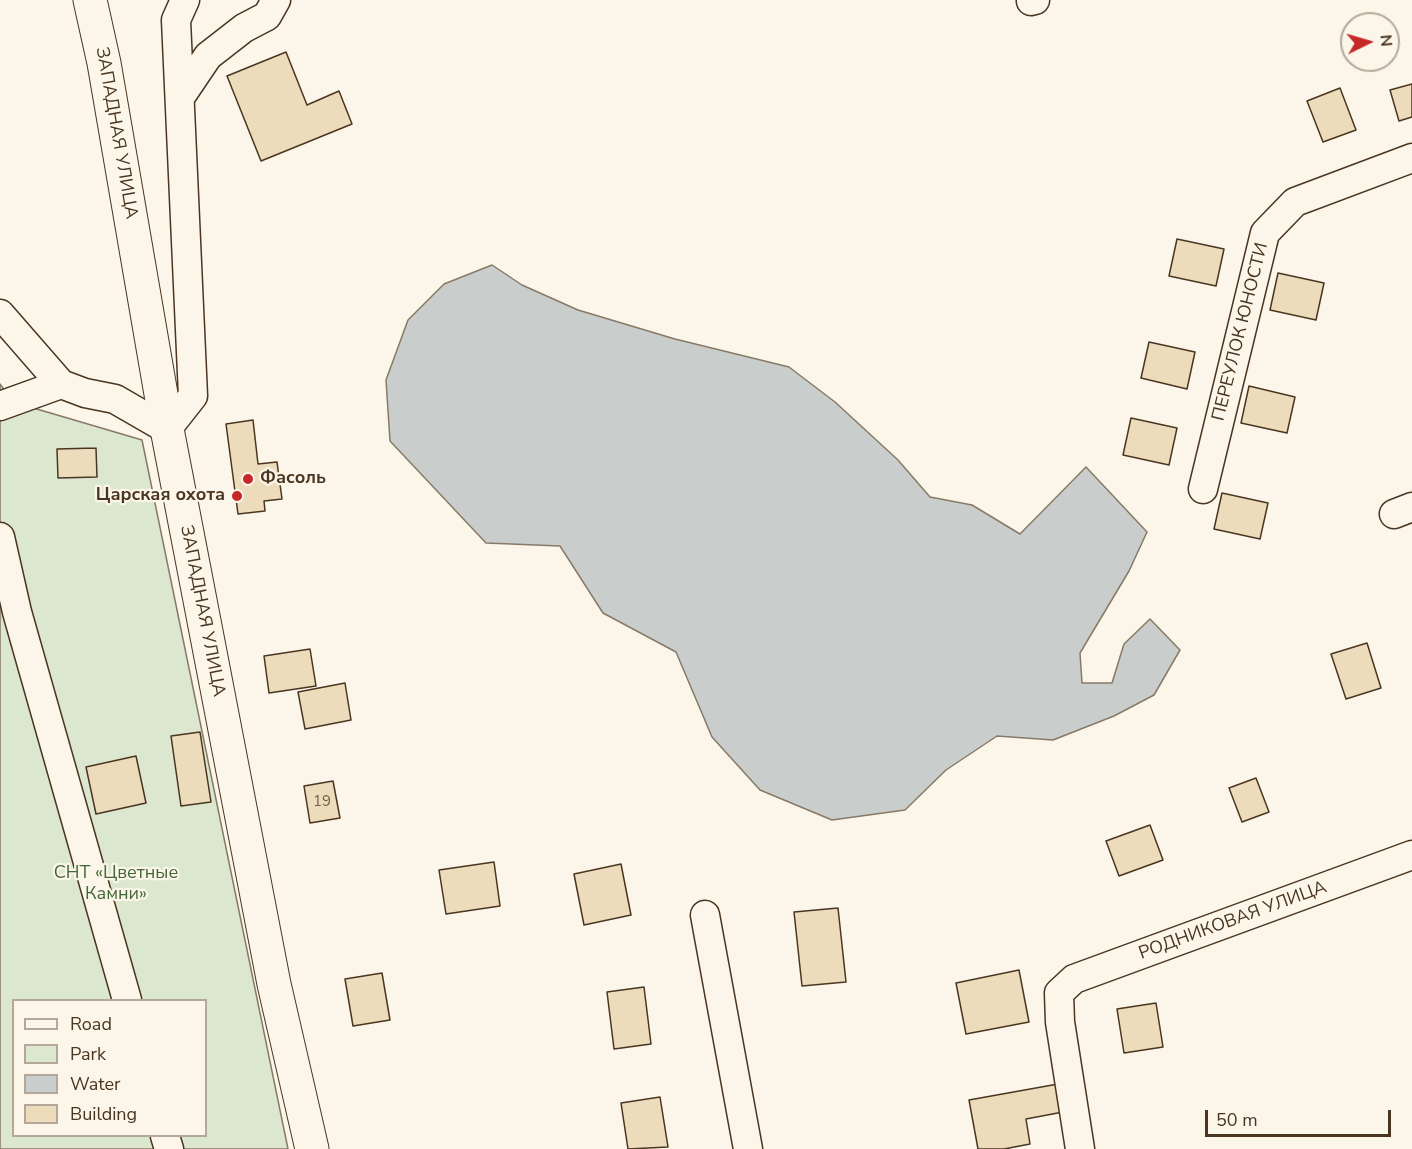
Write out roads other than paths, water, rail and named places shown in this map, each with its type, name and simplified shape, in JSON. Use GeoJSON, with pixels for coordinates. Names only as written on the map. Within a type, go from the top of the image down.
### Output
{"type":"FeatureCollection","features":[{"type":"Feature","properties":{"kind":"main road","name":"ЗАПАДНАЯ УЛИЦА"},"geometry":{"type":"LineString","coordinates":[[90,0],[104,63],[167,429],[272,972],[312,1149]]}},
{"type":"Feature","properties":{"kind":"street"},"geometry":{"type":"LineString","coordinates":[[0,314],[61,384],[85,393],[115,399],[167,429],[193,396],[176,20],[184,0]]}},
{"type":"Feature","properties":{"kind":"street"},"geometry":{"type":"LineString","coordinates":[[181,96],[208,56],[244,28],[267,16],[276,0]]}},
{"type":"Feature","properties":{"kind":"street","name":"ПЕРЕУЛОК ЮНОСТИ"},"geometry":{"type":"LineString","coordinates":[[1203,489],[1265,233],[1295,202],[1412,158]]}},
{"type":"Feature","properties":{"kind":"street"},"geometry":{"type":"LineString","coordinates":[[0,406],[61,384]]}},
{"type":"Feature","properties":{"kind":"street"},"geometry":{"type":"LineString","coordinates":[[0,537],[17,612],[127,999]]}},
{"type":"Feature","properties":{"kind":"street","name":"РОДНИКОВАЯ УЛИЦА"},"geometry":{"type":"LineString","coordinates":[[1080,1149],[1060,1022],[1059,993],[1074,980],[1412,855]]}},
{"type":"Feature","properties":{"kind":"street"},"geometry":{"type":"LineString","coordinates":[[705,915],[748,1149]]}},
{"type":"Feature","properties":{"kind":"water"},"geometry":{"type":"Polygon","coordinates":[[[492,265],[522,285],[578,310],[675,339],[789,367],[835,402],[898,460],[930,497],[972,505],[1020,534],[1086,467],[1147,532],[1129,571],[1080,653],[1082,683],[1112,683],[1124,644],[1150,619],[1180,650],[1154,695],[1114,716],[1053,740],[997,736],[946,770],[905,810],[832,820],[760,790],[712,737],[676,652],[603,613],[560,546],[486,543],[390,441],[386,380],[408,320],[444,284],[492,265]]]}},
{"type":"Feature","properties":{"kind":"place","name":"Фасоль"},"geometry":{"type":"Point","coordinates":[248,479]}},
{"type":"Feature","properties":{"kind":"place","name":"Царская охота"},"geometry":{"type":"Point","coordinates":[237,496]}},
{"type":"Feature","properties":{"kind":"park label","name":"СНТ «Цветные Камни»"},"geometry":{"type":"Point","coordinates":[116,884]}}]}
